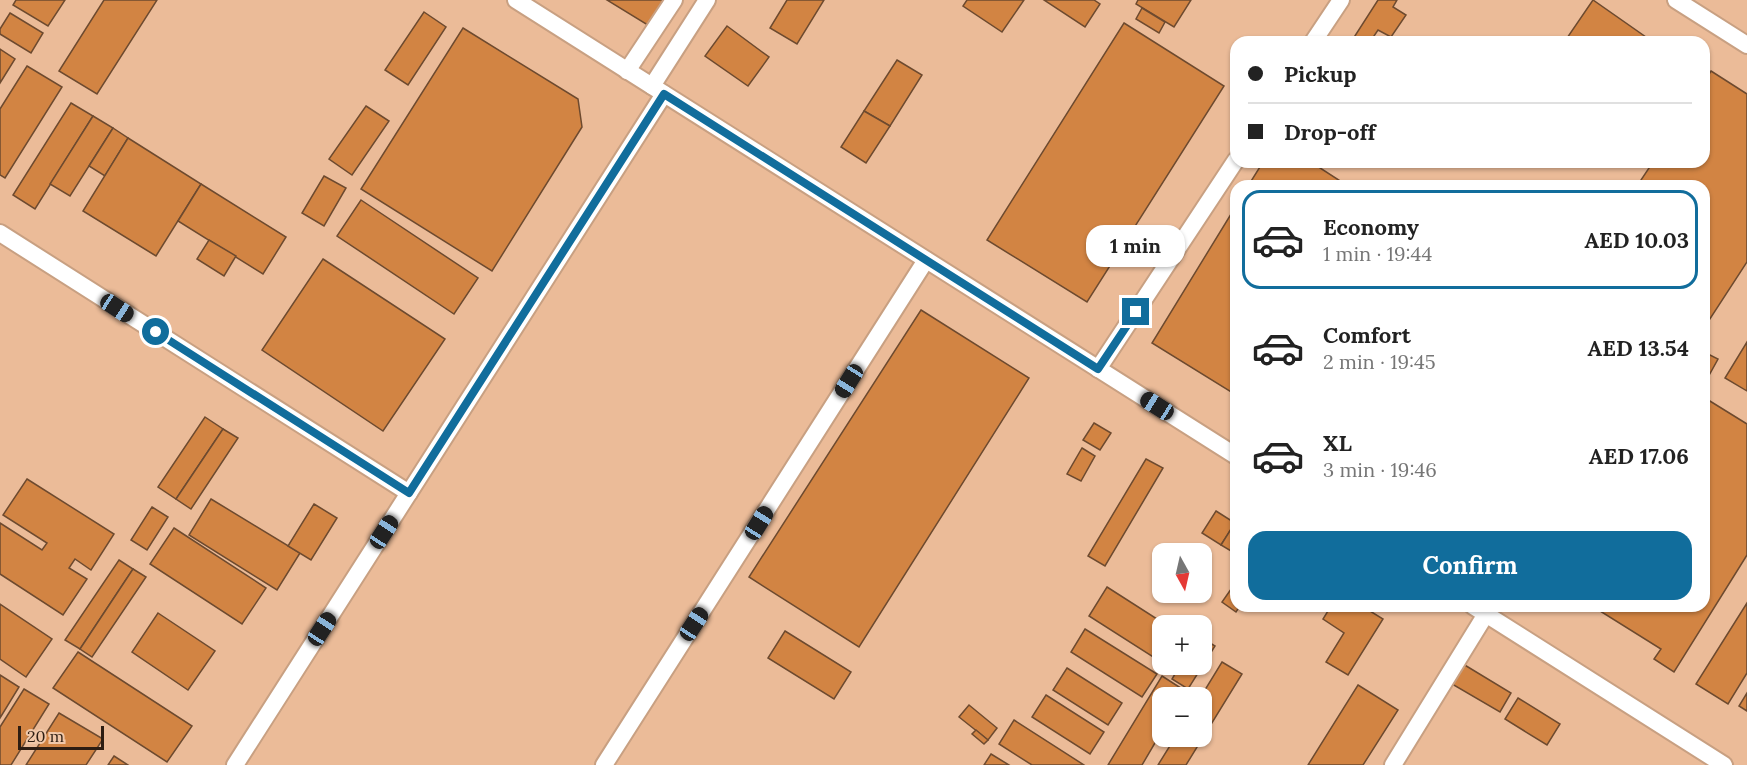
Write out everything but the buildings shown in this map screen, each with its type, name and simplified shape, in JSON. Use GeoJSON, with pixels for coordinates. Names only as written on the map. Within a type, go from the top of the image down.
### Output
{"type":"FeatureCollection","features":[{"type":"Feature","properties":{"kind":"lane"},"geometry":{"type":"LineString","coordinates":[[516,0],[1230,452]]}},
{"type":"Feature","properties":{"kind":"lane"},"geometry":{"type":"LineString","coordinates":[[627,71],[674,0]]}},
{"type":"Feature","properties":{"kind":"lane"},"geometry":{"type":"LineString","coordinates":[[236,765],[409,493],[658,90],[707,0]]}},
{"type":"Feature","properties":{"kind":"lane"},"geometry":{"type":"LineString","coordinates":[[1317,36],[1341,0]]}},
{"type":"Feature","properties":{"kind":"lane"},"geometry":{"type":"LineString","coordinates":[[1676,0],[1747,45]]}},
{"type":"Feature","properties":{"kind":"lane"},"geometry":{"type":"LineString","coordinates":[[1098,369],[1230,168]]}},
{"type":"Feature","properties":{"kind":"lane"},"geometry":{"type":"LineString","coordinates":[[0,233],[409,493]]}},
{"type":"Feature","properties":{"kind":"lane"},"geometry":{"type":"LineString","coordinates":[[604,765],[926,260]]}},
{"type":"Feature","properties":{"kind":"lane"},"geometry":{"type":"LineString","coordinates":[[1393,765],[1479,612]]}},
{"type":"Feature","properties":{"kind":"lane"},"geometry":{"type":"LineString","coordinates":[[1483,612],[1724,765]]}},
{"type":"Feature","properties":{"kind":"shaded area"},"geometry":{"type":"Polygon","coordinates":[[[0,0],[1747,0],[1747,765],[0,765],[0,0]]]}},
{"type":"Feature","properties":{"kind":"route"},"geometry":{"type":"LineString","coordinates":[[156,332],[409,493],[664,94],[1098,369],[1136,312]]}}]}
